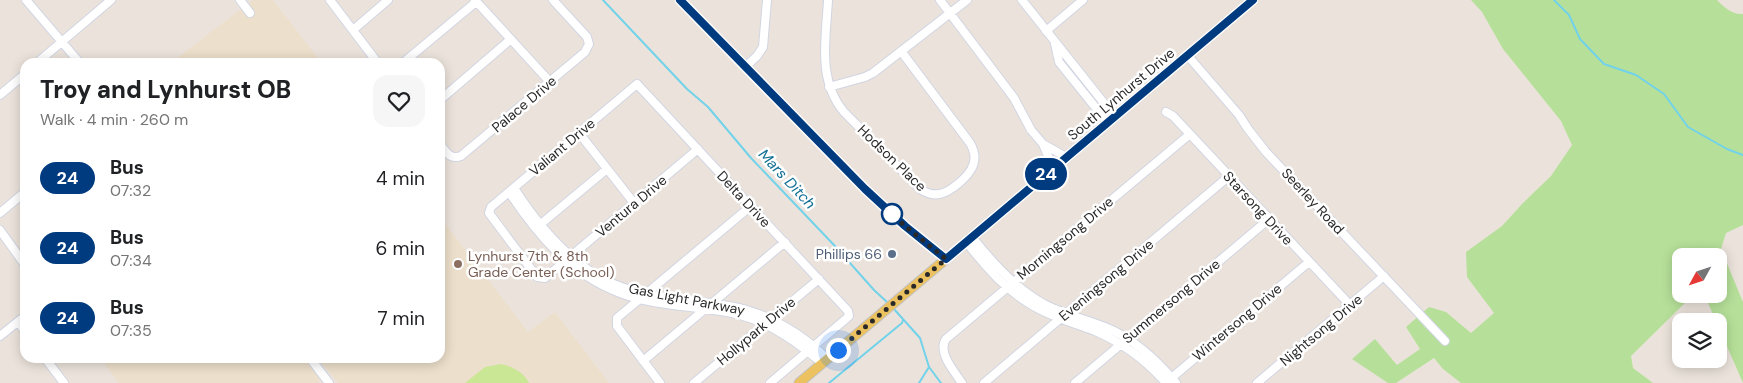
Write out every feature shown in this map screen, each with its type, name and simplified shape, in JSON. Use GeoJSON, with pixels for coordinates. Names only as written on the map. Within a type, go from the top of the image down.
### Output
{"type":"FeatureCollection","features":[{"type":"Feature","properties":{"kind":"main road","name":"South Lynhurst Drive"},"geometry":{"type":"LineString","coordinates":[[798,383],[1253,0]]}},
{"type":"Feature","properties":{"kind":"street"},"geometry":{"type":"LineString","coordinates":[[26,0],[75,58]]}},
{"type":"Feature","properties":{"kind":"street"},"geometry":{"type":"LineString","coordinates":[[43,58],[111,0]]}},
{"type":"Feature","properties":{"kind":"street"},"geometry":{"type":"LineString","coordinates":[[240,0],[250,13]]}},
{"type":"Feature","properties":{"kind":"street"},"geometry":{"type":"LineString","coordinates":[[330,0],[375,58]]}},
{"type":"Feature","properties":{"kind":"street"},"geometry":{"type":"LineString","coordinates":[[352,30],[388,0]]}},
{"type":"Feature","properties":{"kind":"street","name":"Palace Drive"},"geometry":{"type":"LineString","coordinates":[[445,151],[454,158],[464,155],[585,52],[589,44],[586,35],[553,0]]}},
{"type":"Feature","properties":{"kind":"street"},"geometry":{"type":"LineString","coordinates":[[680,0],[878,202],[946,259]]}},
{"type":"Feature","properties":{"kind":"street"},"geometry":{"type":"LineString","coordinates":[[745,67],[757,56],[763,47],[767,0]]}},
{"type":"Feature","properties":{"kind":"street","name":"Hodson Place"},"geometry":{"type":"LineString","coordinates":[[828,0],[825,65],[829,86],[835,100],[844,112],[920,189],[930,194],[947,192],[970,172],[974,163],[974,151],[901,51]]}},
{"type":"Feature","properties":{"kind":"street"},"geometry":{"type":"LineString","coordinates":[[940,0],[1014,98],[1031,130],[1042,144],[1053,168]]}},
{"type":"Feature","properties":{"kind":"street"},"geometry":{"type":"LineString","coordinates":[[829,86],[868,76],[968,0]]}},
{"type":"Feature","properties":{"kind":"street"},"geometry":{"type":"LineString","coordinates":[[1022,0],[1055,42],[1059,62],[1111,120]]}},
{"type":"Feature","properties":{"kind":"street"},"geometry":{"type":"LineString","coordinates":[[1046,31],[1083,0]]}},
{"type":"Feature","properties":{"kind":"street"},"geometry":{"type":"LineString","coordinates":[[409,58],[475,1],[550,82]]}},
{"type":"Feature","properties":{"kind":"street"},"geometry":{"type":"LineString","coordinates":[[445,96],[511,39]]}},
{"type":"Feature","properties":{"kind":"street","name":"Seerley Road"},"geometry":{"type":"LineString","coordinates":[[1188,56],[1239,115],[1266,152],[1445,340]]}},
{"type":"Feature","properties":{"kind":"street"},"geometry":{"type":"LineString","coordinates":[[0,95],[20,78]]}},
{"type":"Feature","properties":{"kind":"street","name":"Valiant Drive"},"geometry":{"type":"LineString","coordinates":[[540,278],[536,276],[490,216],[490,208],[637,84]]}},
{"type":"Feature","properties":{"kind":"street","name":"Delta Drive"},"geometry":{"type":"LineString","coordinates":[[637,84],[848,310],[847,318],[811,349]]}},
{"type":"Feature","properties":{"kind":"street","name":"Starsong Drive"},"geometry":{"type":"LineString","coordinates":[[1166,112],[1173,116],[1228,177],[1350,305]]}},
{"type":"Feature","properties":{"kind":"street"},"geometry":{"type":"LineString","coordinates":[[579,133],[634,203]]}},
{"type":"Feature","properties":{"kind":"street","name":"Morningsong Drive"},"geometry":{"type":"LineString","coordinates":[[962,383],[943,351],[943,344],[946,338],[1190,134]]}},
{"type":"Feature","properties":{"kind":"street"},"geometry":{"type":"LineString","coordinates":[[1042,144],[1066,158]]}},
{"type":"Feature","properties":{"kind":"street","name":"Ventura Drive"},"geometry":{"type":"LineString","coordinates":[[540,278],[546,277],[569,259],[698,149]]}},
{"type":"Feature","properties":{"kind":"street"},"geometry":{"type":"LineString","coordinates":[[537,227],[607,169]]}},
{"type":"Feature","properties":{"kind":"street","name":"Eveningsong Drive"},"geometry":{"type":"LineString","coordinates":[[984,383],[1228,177]]}},
{"type":"Feature","properties":{"kind":"street","name":"Gas Light Parkway"},"geometry":{"type":"LineString","coordinates":[[511,190],[537,227],[594,281],[620,293],[643,297],[666,305],[708,306],[767,322],[784,335],[811,349],[824,361]]}},
{"type":"Feature","properties":{"kind":"street"},"geometry":{"type":"LineString","coordinates":[[0,214],[20,196]]}},
{"type":"Feature","properties":{"kind":"street"},"geometry":{"type":"LineString","coordinates":[[660,383],[617,326],[616,321],[618,317],[752,206]]}},
{"type":"Feature","properties":{"kind":"street","name":"Summersong Drive"},"geometry":{"type":"LineString","coordinates":[[1075,383],[1269,219]]}},
{"type":"Feature","properties":{"kind":"street"},"geometry":{"type":"LineString","coordinates":[[0,230],[20,258]]}},
{"type":"Feature","properties":{"kind":"street"},"geometry":{"type":"LineString","coordinates":[[969,240],[1013,282],[1033,297],[1063,316],[1096,332],[1123,341],[1169,382]]}},
{"type":"Feature","properties":{"kind":"street"},"geometry":{"type":"LineString","coordinates":[[969,240],[1006,288],[1035,307],[1063,316]]}},
{"type":"Feature","properties":{"kind":"street"},"geometry":{"type":"LineString","coordinates":[[643,361],[785,242]]}},
{"type":"Feature","properties":{"kind":"street","name":"Wintersong Drive"},"geometry":{"type":"LineString","coordinates":[[1169,382],[1309,262]]}},
{"type":"Feature","properties":{"kind":"street","name":"Nightsong Drive"},"geometry":{"type":"LineString","coordinates":[[1257,383],[1384,276]]}},
{"type":"Feature","properties":{"kind":"street","name":"Hollypark Drive"},"geometry":{"type":"LineString","coordinates":[[694,383],[819,279]]}},
{"type":"Feature","properties":{"kind":"street"},"geometry":{"type":"LineString","coordinates":[[0,336],[18,322],[20,325]]}},
{"type":"Feature","properties":{"kind":"street"},"geometry":{"type":"LineString","coordinates":[[770,383],[811,349]]}},
{"type":"Feature","properties":{"kind":"street"},"geometry":{"type":"LineString","coordinates":[[49,363],[64,383]]}},
{"type":"Feature","properties":{"kind":"street"},"geometry":{"type":"LineString","coordinates":[[314,363],[329,383]]}},
{"type":"Feature","properties":{"kind":"shaded area"},"geometry":{"type":"Polygon","coordinates":[[[253,0],[273,0],[318,58],[177,58],[253,0]]]}},
{"type":"Feature","properties":{"kind":"shaded area","name":"Lynhurst 7th & 8th Grade Center (School)"},"geometry":{"type":"Polygon","coordinates":[[[445,224],[528,332],[555,312],[609,383],[338,383],[322,363],[445,363],[445,224]]]}},
{"type":"Feature","properties":{"kind":"shaded area"},"geometry":{"type":"Polygon","coordinates":[[[104,363],[308,363],[320,380],[317,383],[119,383],[104,363]]]}},
{"type":"Feature","properties":{"kind":"green space"},"geometry":{"type":"Polygon","coordinates":[[[1471,0],[1717,0],[1732,12],[1743,14],[1743,225],[1726,233],[1721,248],[1672,248],[1672,303],[1685,303],[1675,313],[1672,313],[1672,316],[1631,356],[1633,368],[1653,383],[1461,383],[1443,369],[1434,358],[1396,383],[1388,383],[1352,359],[1375,339],[1397,365],[1420,349],[1406,327],[1429,307],[1446,312],[1471,333],[1494,313],[1467,277],[1466,252],[1502,226],[1551,176],[1572,145],[1561,121],[1503,49],[1482,12],[1471,0]]]}},
{"type":"Feature","properties":{"kind":"green space"},"geometry":{"type":"Polygon","coordinates":[[[1728,266],[1743,302],[1743,383],[1727,346],[1727,313],[1712,313],[1708,303],[1728,302],[1728,266]]]}},
{"type":"Feature","properties":{"kind":"green space"},"geometry":{"type":"Polygon","coordinates":[[[501,364],[517,371],[529,383],[465,383],[485,367],[501,364]]]}},
{"type":"Feature","properties":{"kind":"waterway","name":"Mars Ditch"},"geometry":{"type":"LineString","coordinates":[[603,0],[687,89],[708,107],[751,158],[888,303]]}},
{"type":"Feature","properties":{"kind":"waterway"},"geometry":{"type":"LineString","coordinates":[[1554,0],[1569,15],[1580,39],[1604,64],[1636,75],[1664,94],[1688,127],[1727,149],[1743,155]]}},
{"type":"Feature","properties":{"kind":"waterway","name":"Mars Ditch"},"geometry":{"type":"LineString","coordinates":[[893,308],[920,338],[929,367],[919,383]]}},
{"type":"Feature","properties":{"kind":"waterway"},"geometry":{"type":"LineString","coordinates":[[829,383],[902,323],[903,320]]}},
{"type":"Feature","properties":{"kind":"waterway"},"geometry":{"type":"LineString","coordinates":[[929,367],[941,383]]}},
{"type":"Feature","properties":{"kind":"bus line","name":"24"},"geometry":{"type":"LineString","coordinates":[[680,0],[865,189],[905,226],[946,259],[1253,0]]}},
{"type":"Feature","properties":{"kind":"place","name":"Phillips 66"},"geometry":{"type":"Point","coordinates":[892,254]}},
{"type":"Feature","properties":{"kind":"place","name":"Lynhurst 7th & 8th Grade Center (School)"},"geometry":{"type":"Point","coordinates":[458,264]}},
{"type":"Feature","properties":{"kind":"route"},"geometry":{"type":"LineString","coordinates":[[838,350],[946,259],[892,214]]}}]}
